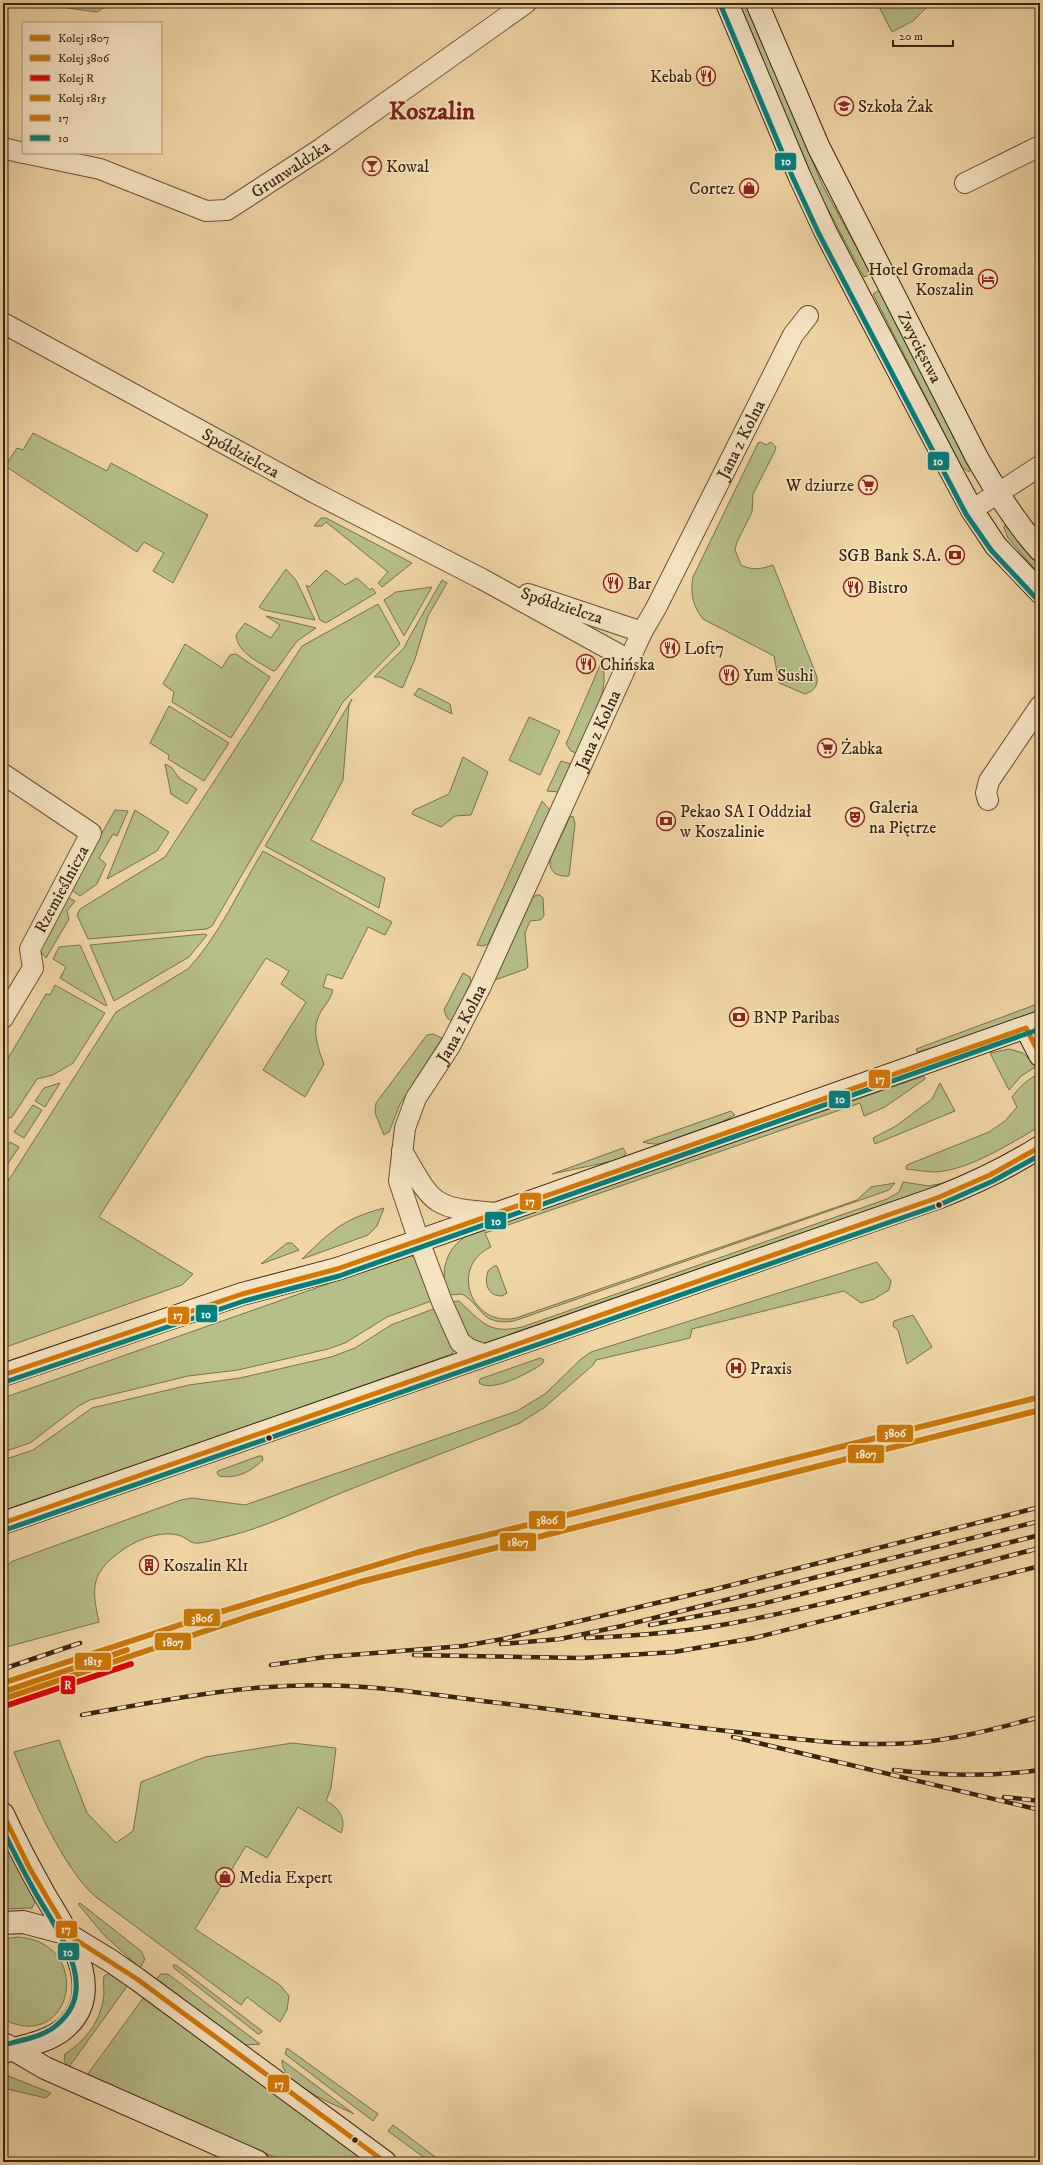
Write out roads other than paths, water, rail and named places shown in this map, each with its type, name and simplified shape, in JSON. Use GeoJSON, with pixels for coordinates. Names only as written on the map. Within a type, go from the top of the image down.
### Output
{"type":"FeatureCollection","features":[{"type":"Feature","properties":{"kind":"street","name":"Grunwaldzka"},"geometry":{"type":"LineString","coordinates":[[29,154],[100,169],[206,211],[227,210],[322,148],[526,3]]}},
{"type":"Feature","properties":{"kind":"street","name":"Zwycięstwa"},"geometry":{"type":"LineString","coordinates":[[727,3],[799,175],[825,230],[972,510],[996,546],[1040,592]]}},
{"type":"Feature","properties":{"kind":"street","name":"Zwycięstwa"},"geometry":{"type":"LineString","coordinates":[[758,3],[828,168],[976,456],[997,493],[1017,522],[1040,550]]}},
{"type":"Feature","properties":{"kind":"street"},"geometry":{"type":"LineString","coordinates":[[966,182],[1040,146]]}},
{"type":"Feature","properties":{"kind":"street","name":"Grunwaldzka"},"geometry":{"type":"LineString","coordinates":[[3,148],[22,153]]}},
{"type":"Feature","properties":{"kind":"street","name":"Jana z Kolna"},"geometry":{"type":"LineString","coordinates":[[487,1355],[469,1349],[460,1342],[437,1289],[399,1181],[405,1128],[411,1109],[450,1046],[477,994],[642,632],[656,608],[793,335],[808,316]]}},
{"type":"Feature","properties":{"kind":"street","name":"Spółdzielcza"},"geometry":{"type":"LineString","coordinates":[[3,323],[315,493],[482,579],[629,660]]}},
{"type":"Feature","properties":{"kind":"street"},"geometry":{"type":"LineString","coordinates":[[972,510],[1040,466]]}},
{"type":"Feature","properties":{"kind":"street","name":"Spółdzielcza"},"geometry":{"type":"LineString","coordinates":[[482,579],[642,632]]}},
{"type":"Feature","properties":{"kind":"street"},"geometry":{"type":"LineString","coordinates":[[988,800],[986,793],[989,781],[1040,706]]}},
{"type":"Feature","properties":{"kind":"street","name":"Rzemieślnicza"},"geometry":{"type":"LineString","coordinates":[[3,774],[91,833],[30,949],[33,968],[3,1018]]}},
{"type":"Feature","properties":{"kind":"street"},"geometry":{"type":"LineString","coordinates":[[3,1375],[242,1294],[337,1268],[420,1241],[1033,1025],[1040,1055]]}},
{"type":"Feature","properties":{"kind":"street"},"geometry":{"type":"LineString","coordinates":[[3,1523],[937,1198],[1016,1162],[1040,1147]]}},
{"type":"Feature","properties":{"kind":"street"},"geometry":{"type":"LineString","coordinates":[[402,1151],[423,1186],[434,1200],[452,1208],[498,1214]]}},
{"type":"Feature","properties":{"kind":"street"},"geometry":{"type":"LineString","coordinates":[[3,1814],[30,1869],[70,1935],[84,1983],[81,2003],[76,2014],[66,2027],[45,2040],[6,2048]]}},
{"type":"Feature","properties":{"kind":"street"},"geometry":{"type":"LineString","coordinates":[[3,1923],[23,1922],[70,1935],[137,1979],[385,2162]]}},
{"type":"Feature","properties":{"kind":"street"},"geometry":{"type":"LineString","coordinates":[[6,2048],[45,2068],[258,2162]]}},
{"type":"Feature","properties":{"kind":"railway"},"geometry":{"type":"LineString","coordinates":[[271,1665],[325,1657],[463,1646],[503,1639],[716,1589],[1040,1507]]}},
{"type":"Feature","properties":{"kind":"railway"},"geometry":{"type":"LineString","coordinates":[[501,1644],[560,1639],[622,1626],[1040,1521]]}},
{"type":"Feature","properties":{"kind":"railway"},"geometry":{"type":"LineString","coordinates":[[650,1625],[757,1605],[1040,1535]]}},
{"type":"Feature","properties":{"kind":"railway"},"geometry":{"type":"LineString","coordinates":[[586,1638],[660,1633],[733,1623],[849,1597],[1040,1548]]}},
{"type":"Feature","properties":{"kind":"railway"},"geometry":{"type":"LineString","coordinates":[[414,1655],[582,1658],[674,1652],[754,1638],[1040,1566]]}},
{"type":"Feature","properties":{"kind":"railway"},"geometry":{"type":"LineString","coordinates":[[3,1669],[80,1643]]}},
{"type":"Feature","properties":{"kind":"railway"},"geometry":{"type":"LineString","coordinates":[[82,1715],[180,1697],[280,1686],[313,1685],[401,1690],[802,1740],[868,1744],[912,1743],[944,1739],[976,1733],[1040,1717]]}},
{"type":"Feature","properties":{"kind":"railway"},"geometry":{"type":"LineString","coordinates":[[733,1737],[1040,1810]]}},
{"type":"Feature","properties":{"kind":"railway"},"geometry":{"type":"LineString","coordinates":[[894,1770],[931,1774],[967,1775],[1003,1774],[1040,1770]]}},
{"type":"Feature","properties":{"kind":"railway"},"geometry":{"type":"LineString","coordinates":[[1004,1797],[1040,1801]]}},
{"type":"Feature","properties":{"kind":"rail line","name":"3806"},"geometry":{"type":"LineString","coordinates":[[3,1683],[210,1615],[419,1552],[1040,1397]]}},
{"type":"Feature","properties":{"kind":"rail line","name":"1807"},"geometry":{"type":"LineString","coordinates":[[3,1699],[250,1616],[360,1582],[1040,1410]]}},
{"type":"Feature","properties":{"kind":"rail line","name":"1815"},"geometry":{"type":"LineString","coordinates":[[3,1692],[127,1650]]}},
{"type":"Feature","properties":{"kind":"rail line","name":"R"},"geometry":{"type":"LineString","coordinates":[[5,1706],[131,1664]]}},
{"type":"Feature","properties":{"kind":"place","name":"Kebab"},"geometry":{"type":"Point","coordinates":[706,76]}},
{"type":"Feature","properties":{"kind":"place","name":"Szkoła Żak"},"geometry":{"type":"Point","coordinates":[844,106]}},
{"type":"Feature","properties":{"kind":"place","name":"Kowal"},"geometry":{"type":"Point","coordinates":[372,166]}},
{"type":"Feature","properties":{"kind":"place","name":"Cortez"},"geometry":{"type":"Point","coordinates":[749,188]}},
{"type":"Feature","properties":{"kind":"place","name":"Hotel Gromada Koszalin"},"geometry":{"type":"Point","coordinates":[988,279]}},
{"type":"Feature","properties":{"kind":"place","name":"W dziurze"},"geometry":{"type":"Point","coordinates":[868,485]}},
{"type":"Feature","properties":{"kind":"place","name":"SGB Bank S.A."},"geometry":{"type":"Point","coordinates":[955,555]}},
{"type":"Feature","properties":{"kind":"place","name":"Bar"},"geometry":{"type":"Point","coordinates":[613,583]}},
{"type":"Feature","properties":{"kind":"place","name":"Bistro"},"geometry":{"type":"Point","coordinates":[853,587]}},
{"type":"Feature","properties":{"kind":"place","name":"Loft7"},"geometry":{"type":"Point","coordinates":[670,648]}},
{"type":"Feature","properties":{"kind":"place","name":"Chińska"},"geometry":{"type":"Point","coordinates":[586,664]}},
{"type":"Feature","properties":{"kind":"place","name":"Yum Sushi"},"geometry":{"type":"Point","coordinates":[729,675]}},
{"type":"Feature","properties":{"kind":"place","name":"Żabka"},"geometry":{"type":"Point","coordinates":[827,748]}},
{"type":"Feature","properties":{"kind":"place","name":"Galeria na Piętrze"},"geometry":{"type":"Point","coordinates":[855,817]}},
{"type":"Feature","properties":{"kind":"place","name":"Pekao SA I Oddział w Koszalinie"},"geometry":{"type":"Point","coordinates":[666,821]}},
{"type":"Feature","properties":{"kind":"place","name":"BNP Paribas"},"geometry":{"type":"Point","coordinates":[739,1017]}},
{"type":"Feature","properties":{"kind":"place","name":"Praxis"},"geometry":{"type":"Point","coordinates":[736,1368]}},
{"type":"Feature","properties":{"kind":"place","name":"Koszalin Kl1"},"geometry":{"type":"Point","coordinates":[149,1565]}},
{"type":"Feature","properties":{"kind":"place","name":"Media Expert"},"geometry":{"type":"Point","coordinates":[225,1877]}},
{"type":"Feature","properties":{"kind":"district","name":"Koszalin"},"geometry":{"type":"Point","coordinates":[432,110]}}]}
